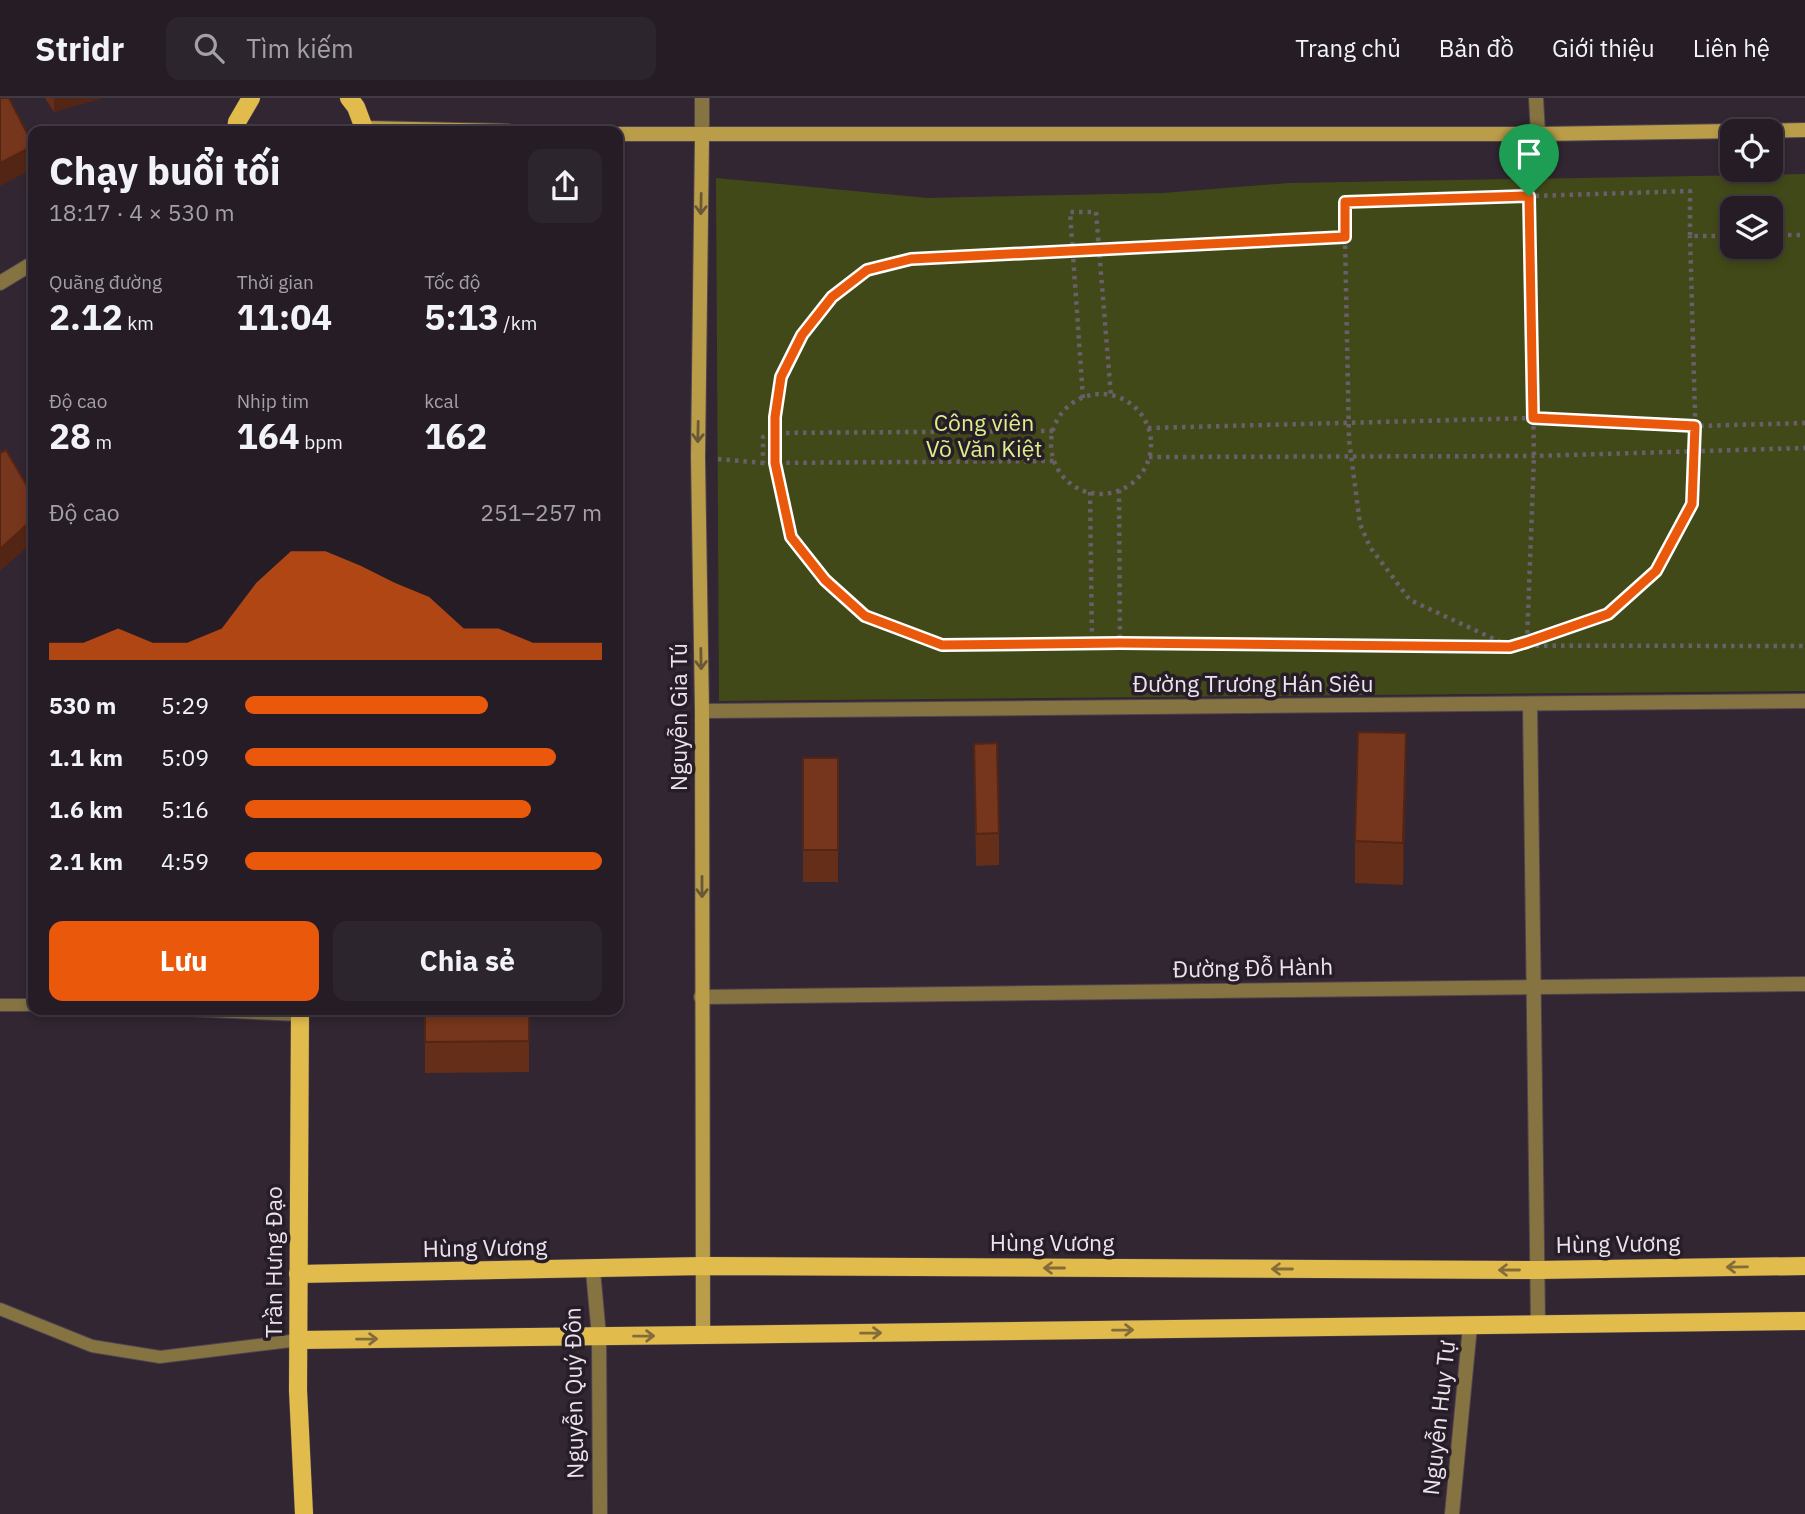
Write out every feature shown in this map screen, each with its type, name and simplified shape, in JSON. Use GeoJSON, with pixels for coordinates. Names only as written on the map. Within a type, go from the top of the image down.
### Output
{"type":"FeatureCollection","features":[{"type":"Feature","properties":{"kind":"main road"},"geometry":{"type":"LineString","coordinates":[[237,126],[251,98]]}},
{"type":"Feature","properties":{"kind":"main road"},"geometry":{"type":"LineString","coordinates":[[349,98],[363,126]]}},
{"type":"Feature","properties":{"kind":"main road","name":"Trần Hưng Đạo"},"geometry":{"type":"LineString","coordinates":[[300,1015],[299,1340],[304,1514]]}},
{"type":"Feature","properties":{"kind":"main road","name":"Hùng Vương"},"geometry":{"type":"LineString","coordinates":[[299,1274],[593,1271],[703,1266],[1538,1270],[1805,1266]]}},
{"type":"Feature","properties":{"kind":"main road"},"geometry":{"type":"LineString","coordinates":[[299,1340],[1805,1321]]}},
{"type":"Feature","properties":{"kind":"street","name":"Nguyễn Gia Tú"},"geometry":{"type":"LineString","coordinates":[[702,98],[698,457],[702,711],[703,1335]]}},
{"type":"Feature","properties":{"kind":"street"},"geometry":{"type":"LineString","coordinates":[[1536,98],[1538,134]]}},
{"type":"Feature","properties":{"kind":"street"},"geometry":{"type":"LineString","coordinates":[[623,134],[1538,134],[1805,130]]}},
{"type":"Feature","properties":{"kind":"street"},"geometry":{"type":"LineString","coordinates":[[0,283],[28,266]]}},
{"type":"Feature","properties":{"kind":"street","name":"Đường Trương Hán Siêu"},"geometry":{"type":"LineString","coordinates":[[702,711],[1805,701]]}},
{"type":"Feature","properties":{"kind":"street"},"geometry":{"type":"LineString","coordinates":[[1530,704],[1538,1325]]}},
{"type":"Feature","properties":{"kind":"street","name":"Đường Đỗ Hành"},"geometry":{"type":"LineString","coordinates":[[701,997],[1805,984]]}},
{"type":"Feature","properties":{"kind":"street","name":"Nguyễn Quý Đôn"},"geometry":{"type":"LineString","coordinates":[[593,1271],[599,1336],[600,1514]]}},
{"type":"Feature","properties":{"kind":"street","name":"Nguyễn Huy Tự"},"geometry":{"type":"LineString","coordinates":[[1452,1514],[1471,1326]]}},
{"type":"Feature","properties":{"kind":"lane"},"geometry":{"type":"LineString","coordinates":[[0,1004],[28,1005]]}},
{"type":"Feature","properties":{"kind":"lane"},"geometry":{"type":"LineString","coordinates":[[0,1309],[92,1346],[160,1357],[299,1340]]}},
{"type":"Feature","properties":{"kind":"path"},"geometry":{"type":"LineString","coordinates":[[1690,191],[1690,236],[1696,449],[1692,504],[1656,571],[1608,614],[1510,647],[1410,600],[1370,547],[1360,524],[1349,425],[1345,202],[1690,191]]}},
{"type":"Feature","properties":{"kind":"path"},"geometry":{"type":"LineString","coordinates":[[1527,642],[1534,456],[1529,196]]}},
{"type":"Feature","properties":{"kind":"path"},"geometry":{"type":"LineString","coordinates":[[1083,398],[1070,212],[1096,212],[1111,396]]}},
{"type":"Feature","properties":{"kind":"path"},"geometry":{"type":"LineString","coordinates":[[1783,235],[1805,235]]}},
{"type":"Feature","properties":{"kind":"path"},"geometry":{"type":"LineString","coordinates":[[1690,236],[1720,236]]}},
{"type":"Feature","properties":{"kind":"path"},"geometry":{"type":"LineString","coordinates":[[1345,237],[911,259],[867,270],[832,297],[802,335],[781,377],[775,463],[791,537],[825,580],[865,616],[942,645],[1120,643],[1510,647],[1805,646]]}},
{"type":"Feature","properties":{"kind":"path"},"geometry":{"type":"LineString","coordinates":[[1097,393],[1111,396],[1124,398],[1143,415],[1152,440],[1147,466],[1130,486],[1119,490],[1105,494],[1079,490],[1059,473],[1050,448],[1055,422],[1072,402],[1097,393]]}},
{"type":"Feature","properties":{"kind":"path"},"geometry":{"type":"LineString","coordinates":[[1148,428],[1349,425],[1533,418],[1695,426],[1805,423]]}},
{"type":"Feature","properties":{"kind":"path"},"geometry":{"type":"LineString","coordinates":[[763,463],[763,437],[775,433],[1053,431]]}},
{"type":"Feature","properties":{"kind":"path"},"geometry":{"type":"LineString","coordinates":[[1149,457],[1534,456],[1696,449],[1805,448]]}},
{"type":"Feature","properties":{"kind":"path"},"geometry":{"type":"LineString","coordinates":[[698,457],[763,463],[1055,461]]}},
{"type":"Feature","properties":{"kind":"path"},"geometry":{"type":"LineString","coordinates":[[1119,490],[1120,643]]}},
{"type":"Feature","properties":{"kind":"path"},"geometry":{"type":"LineString","coordinates":[[1090,492],[1092,643]]}},
{"type":"Feature","properties":{"kind":"green space","name":"Công viên Võ Văn Kiệt"},"geometry":{"type":"Polygon","coordinates":[[[1783,174],[1805,174],[1805,691],[719,701],[716,178],[927,198],[1163,193],[1289,183],[1720,175],[1720,182],[1783,182],[1783,174]]]}},
{"type":"Feature","properties":{"kind":"building"},"geometry":{"type":"Polygon","coordinates":[[[0,98],[9,98],[28,136],[28,149],[0,163],[0,98]]]}},
{"type":"Feature","properties":{"kind":"building"},"geometry":{"type":"Polygon","coordinates":[[[6,450],[28,487],[28,524],[0,549],[0,453],[6,450]]]}},
{"type":"Feature","properties":{"kind":"building"},"geometry":{"type":"Polygon","coordinates":[[[1358,732],[1406,733],[1403,843],[1355,841],[1358,732]]]}},
{"type":"Feature","properties":{"kind":"building"},"geometry":{"type":"Polygon","coordinates":[[[997,743],[999,833],[976,834],[974,744],[997,743]]]}},
{"type":"Feature","properties":{"kind":"building"},"geometry":{"type":"Polygon","coordinates":[[[803,758],[838,758],[838,850],[803,850],[803,758]]]}},
{"type":"Feature","properties":{"kind":"building"},"geometry":{"type":"Polygon","coordinates":[[[425,1015],[529,1015],[529,1041],[425,1042],[425,1015]]]}},
{"type":"Feature","properties":{"kind":"route"},"geometry":{"type":"LineString","coordinates":[[1529,196],[1533,418],[1695,426],[1692,504],[1656,571],[1608,614],[1510,647],[1458,644],[942,645],[865,616],[825,580],[791,537],[775,463],[775,417],[781,377],[802,335],[832,297],[867,270],[911,259],[1345,237],[1345,202],[1529,196]]}}]}
